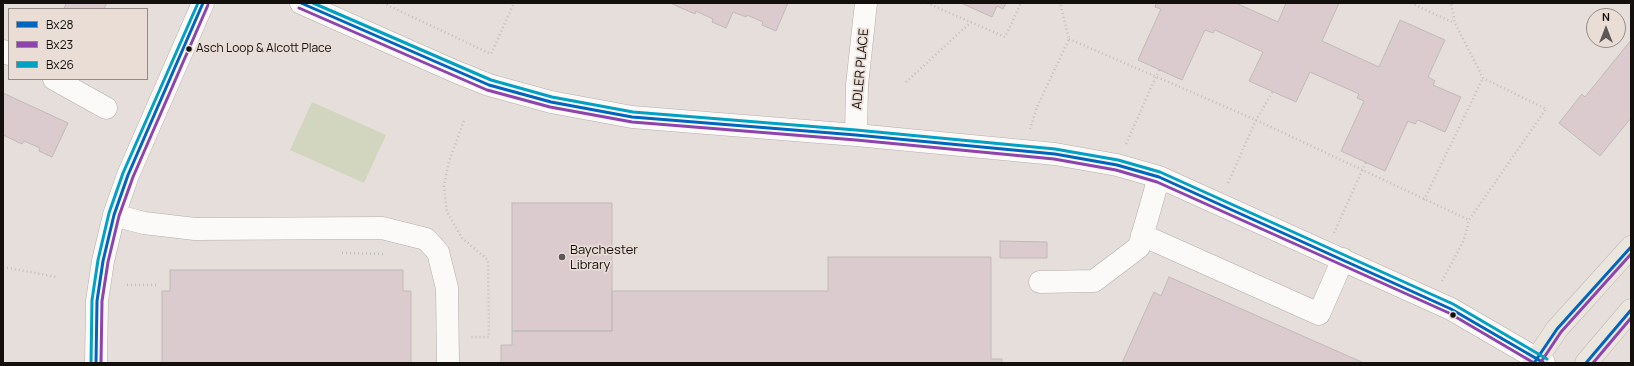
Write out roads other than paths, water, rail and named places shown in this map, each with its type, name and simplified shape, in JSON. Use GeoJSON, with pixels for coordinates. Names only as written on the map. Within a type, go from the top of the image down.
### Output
{"type":"FeatureCollection","features":[{"type":"Feature","properties":{"kind":"main road"},"geometry":{"type":"LineString","coordinates":[[1538,362],[1557,329],[1631,246]]}},
{"type":"Feature","properties":{"kind":"main road"},"geometry":{"type":"LineString","coordinates":[[1586,363],[1631,310]]}},
{"type":"Feature","properties":{"kind":"street"},"geometry":{"type":"LineString","coordinates":[[96,363],[98,301],[103,261],[114,215],[128,175],[203,3]]}},
{"type":"Feature","properties":{"kind":"street"},"geometry":{"type":"LineString","coordinates":[[301,3],[461,74],[489,85],[551,102],[632,117],[856,135],[1055,154],[1117,165],[1159,177],[1451,309],[1538,362]]}},
{"type":"Feature","properties":{"kind":"street","name":"ADLER PLACE"},"geometry":{"type":"LineString","coordinates":[[856,135],[857,85],[866,3]]}},
{"type":"Feature","properties":{"kind":"street"},"geometry":{"type":"LineString","coordinates":[[56,80],[106,108]]}},
{"type":"Feature","properties":{"kind":"street"},"geometry":{"type":"LineString","coordinates":[[1040,282],[1094,281],[1139,247],[1159,177]]}},
{"type":"Feature","properties":{"kind":"street"},"geometry":{"type":"LineString","coordinates":[[114,215],[144,224],[194,229],[382,228],[426,239],[438,252],[447,288],[448,363]]}},
{"type":"Feature","properties":{"kind":"street"},"geometry":{"type":"LineString","coordinates":[[1142,235],[1319,314],[1334,255]]}},
{"type":"Feature","properties":{"kind":"place","name":"Asch Loop & Alcott Place"},"geometry":{"type":"Point","coordinates":[189,49]}},
{"type":"Feature","properties":{"kind":"place","name":"Baychester Library"},"geometry":{"type":"Point","coordinates":[562,257]}}]}
